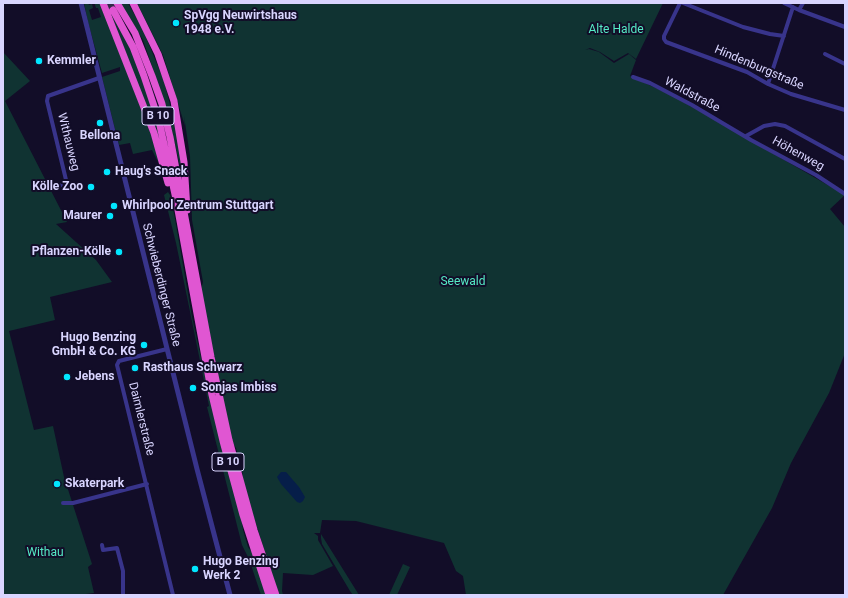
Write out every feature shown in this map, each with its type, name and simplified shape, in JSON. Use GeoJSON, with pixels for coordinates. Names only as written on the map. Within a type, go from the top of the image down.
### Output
{"type":"FeatureCollection","features":[{"type":"Feature","properties":{"kind":"highway","name":"B 10"},"geometry":{"type":"LineString","coordinates":[[103,3],[154,133],[166,173],[177,220],[182,230]]}},
{"type":"Feature","properties":{"kind":"highway","name":"B 10"},"geometry":{"type":"LineString","coordinates":[[134,3],[158,54],[174,101],[184,162],[188,206],[186,218]]}},
{"type":"Feature","properties":{"kind":"highway","name":"B 10"},"geometry":{"type":"LineString","coordinates":[[115,6],[133,47],[156,109],[164,140],[182,230],[205,360],[221,433],[243,515],[269,595]]}},
{"type":"Feature","properties":{"kind":"highway","name":"B 10"},"geometry":{"type":"LineString","coordinates":[[115,6],[135,32],[162,104],[186,218],[211,357],[228,440],[254,530],[276,595]]}},
{"type":"Feature","properties":{"kind":"street","name":"Schwieberdinger Straße"},"geometry":{"type":"LineString","coordinates":[[81,3],[230,595]]}},
{"type":"Feature","properties":{"kind":"street"},"geometry":{"type":"LineString","coordinates":[[681,3],[743,27],[784,36]]}},
{"type":"Feature","properties":{"kind":"street","name":"Hindenburgstraße"},"geometry":{"type":"LineString","coordinates":[[681,3],[664,36],[666,42],[747,72],[768,84],[791,94],[845,110]]}},
{"type":"Feature","properties":{"kind":"street"},"geometry":{"type":"LineString","coordinates":[[784,3],[845,27]]}},
{"type":"Feature","properties":{"kind":"street"},"geometry":{"type":"LineString","coordinates":[[799,10],[803,3]]}},
{"type":"Feature","properties":{"kind":"street"},"geometry":{"type":"LineString","coordinates":[[768,84],[794,7]]}},
{"type":"Feature","properties":{"kind":"street"},"geometry":{"type":"LineString","coordinates":[[825,54],[845,64]]}},
{"type":"Feature","properties":{"kind":"street","name":"Waldstraße"},"geometry":{"type":"LineString","coordinates":[[633,77],[650,83],[680,98],[741,133]]}},
{"type":"Feature","properties":{"kind":"street","name":"Withauweg"},"geometry":{"type":"LineString","coordinates":[[58,186],[67,184],[47,101],[48,96],[99,78]]}},
{"type":"Feature","properties":{"kind":"street"},"geometry":{"type":"LineString","coordinates":[[746,136],[764,126],[775,124],[785,126],[845,159]]}},
{"type":"Feature","properties":{"kind":"street","name":"Höhenweg"},"geometry":{"type":"LineString","coordinates":[[741,133],[816,175],[845,194]]}},
{"type":"Feature","properties":{"kind":"street","name":"Daimlerstraße"},"geometry":{"type":"LineString","coordinates":[[167,349],[118,361],[117,365],[173,595]]}},
{"type":"Feature","properties":{"kind":"street"},"geometry":{"type":"LineString","coordinates":[[63,503],[71,503],[147,484]]}},
{"type":"Feature","properties":{"kind":"street"},"geometry":{"type":"LineString","coordinates":[[102,545],[103,550],[118,548],[123,571],[123,595]]}},
{"type":"Feature","properties":{"kind":"green space"},"geometry":{"type":"Polygon","coordinates":[[[84,3],[88,3],[89,5],[92,4],[93,8],[89,10],[92,20],[101,17],[98,8],[96,8],[95,5],[95,3],[100,3],[157,150],[158,162],[152,150],[133,154],[130,143],[119,145],[102,77],[120,71],[120,67],[102,73],[84,3]]]}},
{"type":"Feature","properties":{"kind":"green space"},"geometry":{"type":"Polygon","coordinates":[[[120,3],[128,3],[143,30],[164,81],[180,144],[184,184],[167,110],[143,40],[120,3]]]}},
{"type":"Feature","properties":{"kind":"green space","name":"Seewald"},"geometry":{"type":"Polygon","coordinates":[[[137,3],[663,3],[636,59],[628,53],[614,61],[600,52],[590,48],[585,50],[589,49],[599,52],[614,63],[629,54],[636,60],[630,76],[673,96],[845,195],[830,209],[845,227],[845,353],[829,393],[791,463],[772,508],[723,595],[466,595],[463,576],[456,571],[444,543],[356,521],[322,520],[320,533],[314,533],[318,536],[318,540],[333,566],[313,575],[283,573],[283,595],[279,595],[244,487],[242,469],[236,448],[232,442],[221,391],[201,289],[203,282],[192,220],[190,156],[184,116],[185,126],[163,55],[137,3]]]}},
{"type":"Feature","properties":{"kind":"green space"},"geometry":{"type":"Polygon","coordinates":[[[110,11],[133,52],[148,89],[167,161],[110,11]]]}},
{"type":"Feature","properties":{"kind":"green space","name":"Withau"},"geometry":{"type":"Polygon","coordinates":[[[3,52],[30,81],[5,101],[67,222],[56,224],[96,260],[112,282],[50,297],[55,320],[9,331],[34,430],[53,426],[64,477],[92,564],[88,567],[94,593],[78,595],[3,595],[3,52]]]}},
{"type":"Feature","properties":{"kind":"green space"},"geometry":{"type":"Polygon","coordinates":[[[168,192],[175,219],[192,317],[212,407],[241,514],[243,530],[248,547],[253,554],[266,595],[261,595],[249,559],[242,545],[207,407],[209,406],[196,341],[176,243],[164,195],[168,192]]]}},
{"type":"Feature","properties":{"kind":"green space"},"geometry":{"type":"Polygon","coordinates":[[[321,534],[359,595],[353,595],[350,591],[322,544],[321,534]]]}},
{"type":"Feature","properties":{"kind":"green space"},"geometry":{"type":"Polygon","coordinates":[[[403,564],[410,567],[397,595],[389,595],[403,564]]]}},
{"type":"Feature","properties":{"kind":"water"},"geometry":{"type":"Polygon","coordinates":[[[281,472],[286,472],[299,487],[305,497],[303,501],[300,503],[297,502],[281,484],[277,477],[281,472]]]}},
{"type":"Feature","properties":{"kind":"tunnel"},"geometry":{"type":"LineString","coordinates":[[109,3],[113,10]]}},
{"type":"Feature","properties":{"kind":"place","name":"SpVgg Neuwirtshaus 1948 e.V."},"geometry":{"type":"Point","coordinates":[176,23]}},
{"type":"Feature","properties":{"kind":"place","name":"Kemmler"},"geometry":{"type":"Point","coordinates":[39,61]}},
{"type":"Feature","properties":{"kind":"place","name":"Bellona"},"geometry":{"type":"Point","coordinates":[100,123]}},
{"type":"Feature","properties":{"kind":"place","name":"Haug's Snack"},"geometry":{"type":"Point","coordinates":[107,172]}},
{"type":"Feature","properties":{"kind":"place","name":"Kölle Zoo"},"geometry":{"type":"Point","coordinates":[91,187]}},
{"type":"Feature","properties":{"kind":"place","name":"Whirlpool Zentrum Stuttgart"},"geometry":{"type":"Point","coordinates":[114,206]}},
{"type":"Feature","properties":{"kind":"place","name":"Maurer"},"geometry":{"type":"Point","coordinates":[110,216]}},
{"type":"Feature","properties":{"kind":"place","name":"Pflanzen-Kölle"},"geometry":{"type":"Point","coordinates":[119,252]}},
{"type":"Feature","properties":{"kind":"place","name":"Hugo Benzing GmbH & Co. KG"},"geometry":{"type":"Point","coordinates":[144,345]}},
{"type":"Feature","properties":{"kind":"place","name":"Rasthaus Schwarz"},"geometry":{"type":"Point","coordinates":[135,368]}},
{"type":"Feature","properties":{"kind":"place","name":"Jebens"},"geometry":{"type":"Point","coordinates":[67,377]}},
{"type":"Feature","properties":{"kind":"place","name":"Sonjas Imbiss"},"geometry":{"type":"Point","coordinates":[193,388]}},
{"type":"Feature","properties":{"kind":"place","name":"Skaterpark"},"geometry":{"type":"Point","coordinates":[57,484]}},
{"type":"Feature","properties":{"kind":"place","name":"Hugo Benzing Werk 2"},"geometry":{"type":"Point","coordinates":[195,569]}},
{"type":"Feature","properties":{"kind":"park label","name":"Alte Halde"},"geometry":{"type":"Point","coordinates":[616,30]}}]}
